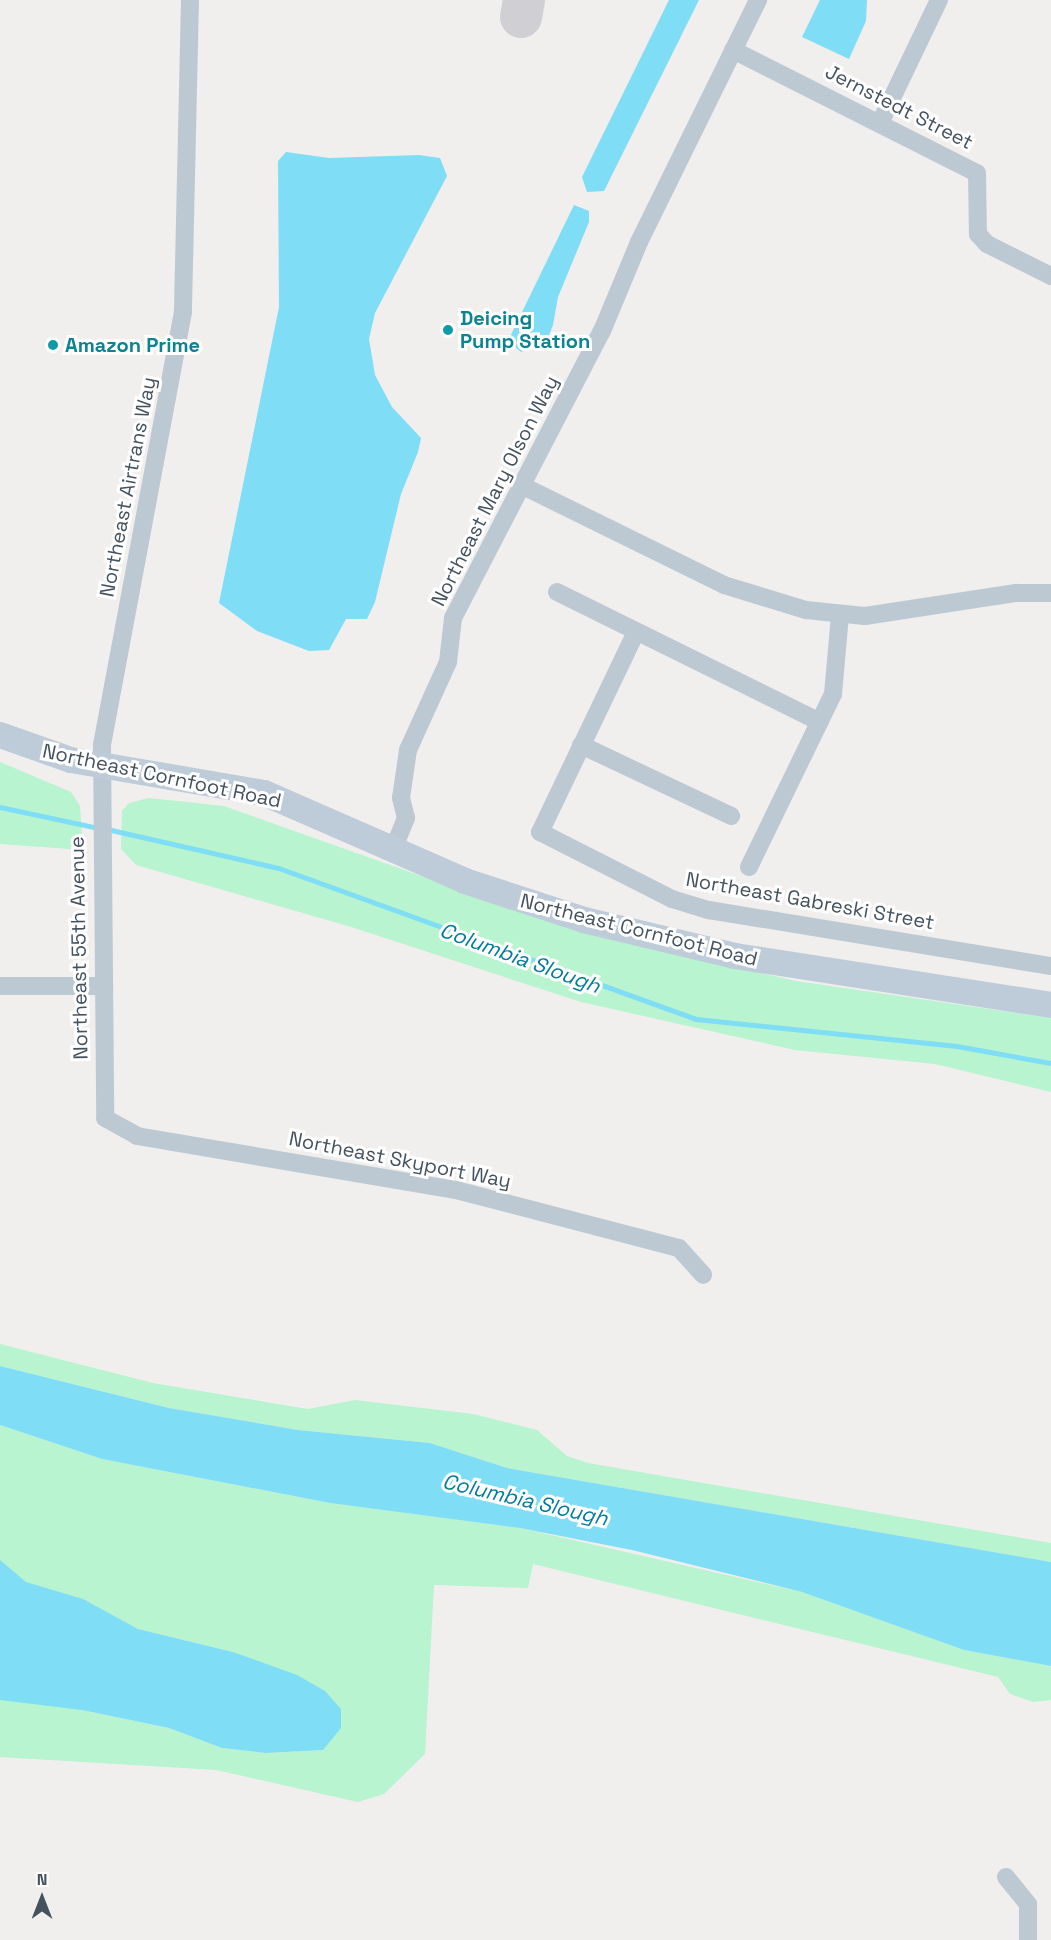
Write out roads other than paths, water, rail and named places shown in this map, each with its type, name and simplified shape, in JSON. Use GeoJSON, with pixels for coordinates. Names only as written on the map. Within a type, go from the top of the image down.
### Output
{"type":"FeatureCollection","features":[{"type":"Feature","properties":{"kind":"street","name":"Northeast Airtrans Way"},"geometry":{"type":"LineString","coordinates":[[101,766],[183,312],[190,0]]}},
{"type":"Feature","properties":{"kind":"street","name":"Northeast Mary Olson Way"},"geometry":{"type":"LineString","coordinates":[[393,850],[406,818],[401,798],[408,750],[448,662],[453,618],[491,539],[503,529],[525,487],[758,0]]}},
{"type":"Feature","properties":{"kind":"street"},"geometry":{"type":"LineString","coordinates":[[881,122],[939,0]]}},
{"type":"Feature","properties":{"kind":"street","name":"Jernstedt Street"},"geometry":{"type":"LineString","coordinates":[[733,50],[881,122],[977,173],[978,234],[987,244],[1051,276]]}},
{"type":"Feature","properties":{"kind":"street"},"geometry":{"type":"LineString","coordinates":[[525,487],[733,589],[769,602],[840,615],[1051,593]]}},
{"type":"Feature","properties":{"kind":"street"},"geometry":{"type":"LineString","coordinates":[[557,592],[820,722]]}},
{"type":"Feature","properties":{"kind":"street"},"geometry":{"type":"LineString","coordinates":[[749,867],[820,722],[836,681],[840,615]]}},
{"type":"Feature","properties":{"kind":"street"},"geometry":{"type":"LineString","coordinates":[[636,632],[581,745],[731,816]]}},
{"type":"Feature","properties":{"kind":"street","name":"Northeast Cornfoot Road"},"geometry":{"type":"LineString","coordinates":[[0,735],[101,766],[264,794],[393,850],[526,903],[698,948],[1051,1005]]}},
{"type":"Feature","properties":{"kind":"street","name":"Northeast Gabreski Street"},"geometry":{"type":"LineString","coordinates":[[581,745],[540,832],[672,899],[709,910],[1051,966]]}},
{"type":"Feature","properties":{"kind":"street","name":"Northeast 55th Avenue"},"geometry":{"type":"LineString","coordinates":[[101,766],[104,1110],[111,1126]]}},
{"type":"Feature","properties":{"kind":"street"},"geometry":{"type":"LineString","coordinates":[[0,986],[102,986]]}},
{"type":"Feature","properties":{"kind":"street","name":"Northeast Skyport Way"},"geometry":{"type":"LineString","coordinates":[[111,1126],[137,1136],[456,1190],[679,1248],[703,1275]]}},
{"type":"Feature","properties":{"kind":"street"},"geometry":{"type":"LineString","coordinates":[[1006,1877],[1028,1904],[1028,1940]]}},
{"type":"Feature","properties":{"kind":"water"},"geometry":{"type":"Polygon","coordinates":[[[669,0],[699,0],[604,191],[587,192],[582,177],[669,0]]]}},
{"type":"Feature","properties":{"kind":"water"},"geometry":{"type":"Polygon","coordinates":[[[820,0],[867,0],[866,21],[849,59],[802,37],[820,0]]]}},
{"type":"Feature","properties":{"kind":"water"},"geometry":{"type":"Polygon","coordinates":[[[286,152],[329,158],[419,155],[440,158],[447,176],[375,313],[369,339],[375,375],[392,407],[421,438],[418,452],[401,494],[375,602],[367,619],[346,619],[329,650],[309,651],[257,631],[219,603],[279,307],[278,161],[286,152]]]}},
{"type":"Feature","properties":{"kind":"water"},"geometry":{"type":"Polygon","coordinates":[[[574,205],[589,211],[589,222],[558,297],[553,325],[548,338],[521,352],[508,341],[574,205]]]}},
{"type":"Feature","properties":{"kind":"water"},"geometry":{"type":"Polygon","coordinates":[[[0,1366],[169,1408],[298,1430],[430,1443],[507,1468],[1051,1562],[1051,1666],[964,1650],[802,1592],[632,1550],[520,1528],[330,1503],[102,1459],[0,1425],[0,1366]]]}},
{"type":"Feature","properties":{"kind":"water"},"geometry":{"type":"Polygon","coordinates":[[[0,1560],[26,1582],[83,1599],[138,1629],[233,1652],[297,1675],[325,1691],[341,1709],[341,1728],[323,1750],[266,1753],[222,1748],[169,1728],[82,1710],[0,1700],[0,1560]]]}},
{"type":"Feature","properties":{"kind":"waterway","name":"Columbia Slough"},"geometry":{"type":"LineString","coordinates":[[0,807],[99,828]]}},
{"type":"Feature","properties":{"kind":"waterway","name":"Columbia Slough"},"geometry":{"type":"LineString","coordinates":[[107,829],[279,868],[696,1019],[957,1046],[1051,1063]]}},
{"type":"Feature","properties":{"kind":"place","name":"Deicing Pump Station"},"geometry":{"type":"Point","coordinates":[448,330]}},
{"type":"Feature","properties":{"kind":"place","name":"Amazon Prime"},"geometry":{"type":"Point","coordinates":[53,345]}}]}
